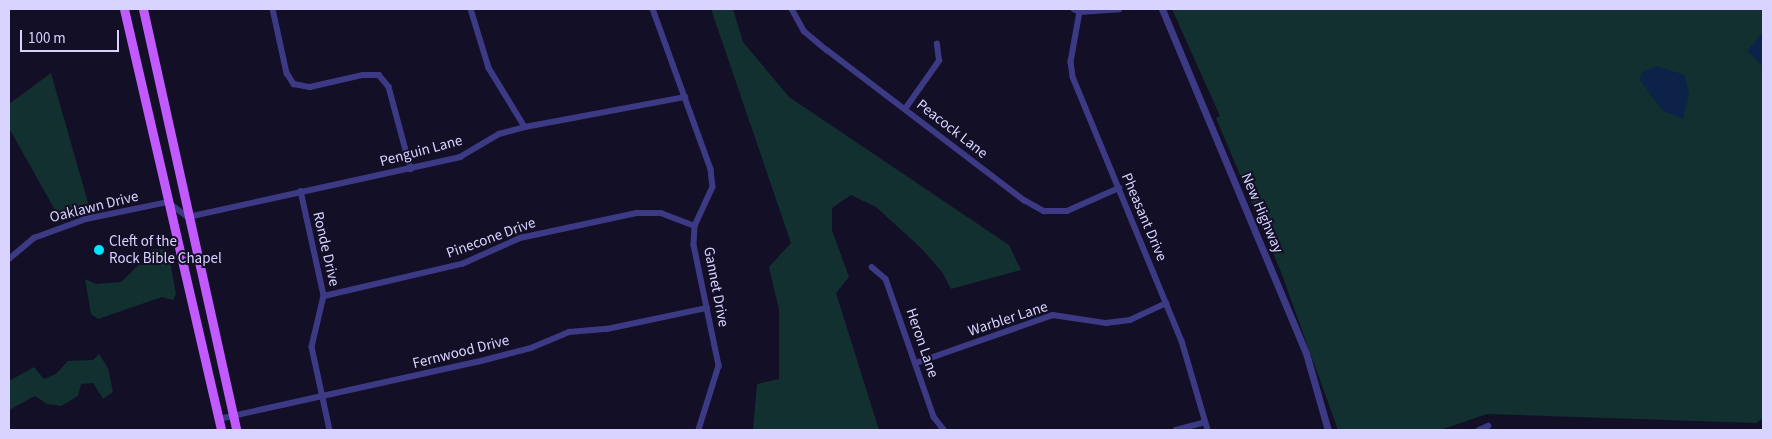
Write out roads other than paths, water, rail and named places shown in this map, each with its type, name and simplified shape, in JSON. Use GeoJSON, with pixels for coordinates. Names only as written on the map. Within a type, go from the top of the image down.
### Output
{"type":"FeatureCollection","features":[{"type":"Feature","properties":{"kind":"main road"},"geometry":{"type":"LineString","coordinates":[[124,9],[221,430]]}},
{"type":"Feature","properties":{"kind":"main road"},"geometry":{"type":"LineString","coordinates":[[143,9],[236,430]]}},
{"type":"Feature","properties":{"kind":"street"},"geometry":{"type":"LineString","coordinates":[[273,9],[287,73],[294,84],[310,87],[363,75],[379,75],[389,87],[412,169]]}},
{"type":"Feature","properties":{"kind":"street"},"geometry":{"type":"LineString","coordinates":[[471,9],[489,68],[525,127]]}},
{"type":"Feature","properties":{"kind":"street","name":"Gannet Drive"},"geometry":{"type":"LineString","coordinates":[[653,9],[711,169],[713,187],[696,226],[696,260],[719,366],[699,430]]}},
{"type":"Feature","properties":{"kind":"street","name":"Peacock Lane"},"geometry":{"type":"LineString","coordinates":[[792,9],[804,31],[1024,200],[1044,211],[1067,211],[1119,188]]}},
{"type":"Feature","properties":{"kind":"street"},"geometry":{"type":"LineString","coordinates":[[1077,10],[1119,9]]}},
{"type":"Feature","properties":{"kind":"street","name":"New Highway"},"geometry":{"type":"LineString","coordinates":[[1162,9],[1306,353],[1328,430]]}},
{"type":"Feature","properties":{"kind":"street","name":"Pheasant Drive"},"geometry":{"type":"LineString","coordinates":[[1077,10],[1071,62],[1073,77],[1182,340],[1208,430]]}},
{"type":"Feature","properties":{"kind":"street"},"geometry":{"type":"LineString","coordinates":[[905,109],[939,60],[937,44]]}},
{"type":"Feature","properties":{"kind":"street","name":"Penguin Lane"},"geometry":{"type":"LineString","coordinates":[[188,217],[460,157],[499,134],[525,127],[685,96]]}},
{"type":"Feature","properties":{"kind":"street","name":"Ronde Drive"},"geometry":{"type":"LineString","coordinates":[[301,191],[324,296],[312,347],[330,430]]}},
{"type":"Feature","properties":{"kind":"street"},"geometry":{"type":"LineString","coordinates":[[168,202],[188,217]]}},
{"type":"Feature","properties":{"kind":"street","name":"Oaklawn Drive"},"geometry":{"type":"LineString","coordinates":[[9,259],[34,238],[50,230],[86,219],[168,202]]}},
{"type":"Feature","properties":{"kind":"street","name":"Pinecone Drive"},"geometry":{"type":"LineString","coordinates":[[324,296],[462,264],[528,236],[637,213],[661,213],[696,226]]}},
{"type":"Feature","properties":{"kind":"street","name":"Heron Lane"},"geometry":{"type":"LineString","coordinates":[[872,267],[886,279],[934,417],[944,430]]}},
{"type":"Feature","properties":{"kind":"street","name":"Warbler Lane"},"geometry":{"type":"LineString","coordinates":[[916,363],[1052,315],[1106,323],[1130,320],[1166,303]]}},
{"type":"Feature","properties":{"kind":"street","name":"Fernwood Drive"},"geometry":{"type":"LineString","coordinates":[[219,419],[323,397],[531,348],[570,332],[607,329],[707,308]]}},
{"type":"Feature","properties":{"kind":"street"},"geometry":{"type":"LineString","coordinates":[[1176,430],[1205,422]]}},
{"type":"Feature","properties":{"kind":"street"},"geometry":{"type":"LineString","coordinates":[[1479,430],[1488,426]]}},
{"type":"Feature","properties":{"kind":"water"},"geometry":{"type":"Polygon","coordinates":[[[1763,32],[1763,66],[1747,51],[1763,32]]]}},
{"type":"Feature","properties":{"kind":"water"},"geometry":{"type":"Polygon","coordinates":[[[1656,66],[1685,75],[1689,94],[1683,119],[1662,110],[1639,79],[1643,72],[1656,66]]]}},
{"type":"Feature","properties":{"kind":"place","name":"Cleft of the Rock Bible Chapel"},"geometry":{"type":"Point","coordinates":[99,250]}}]}
